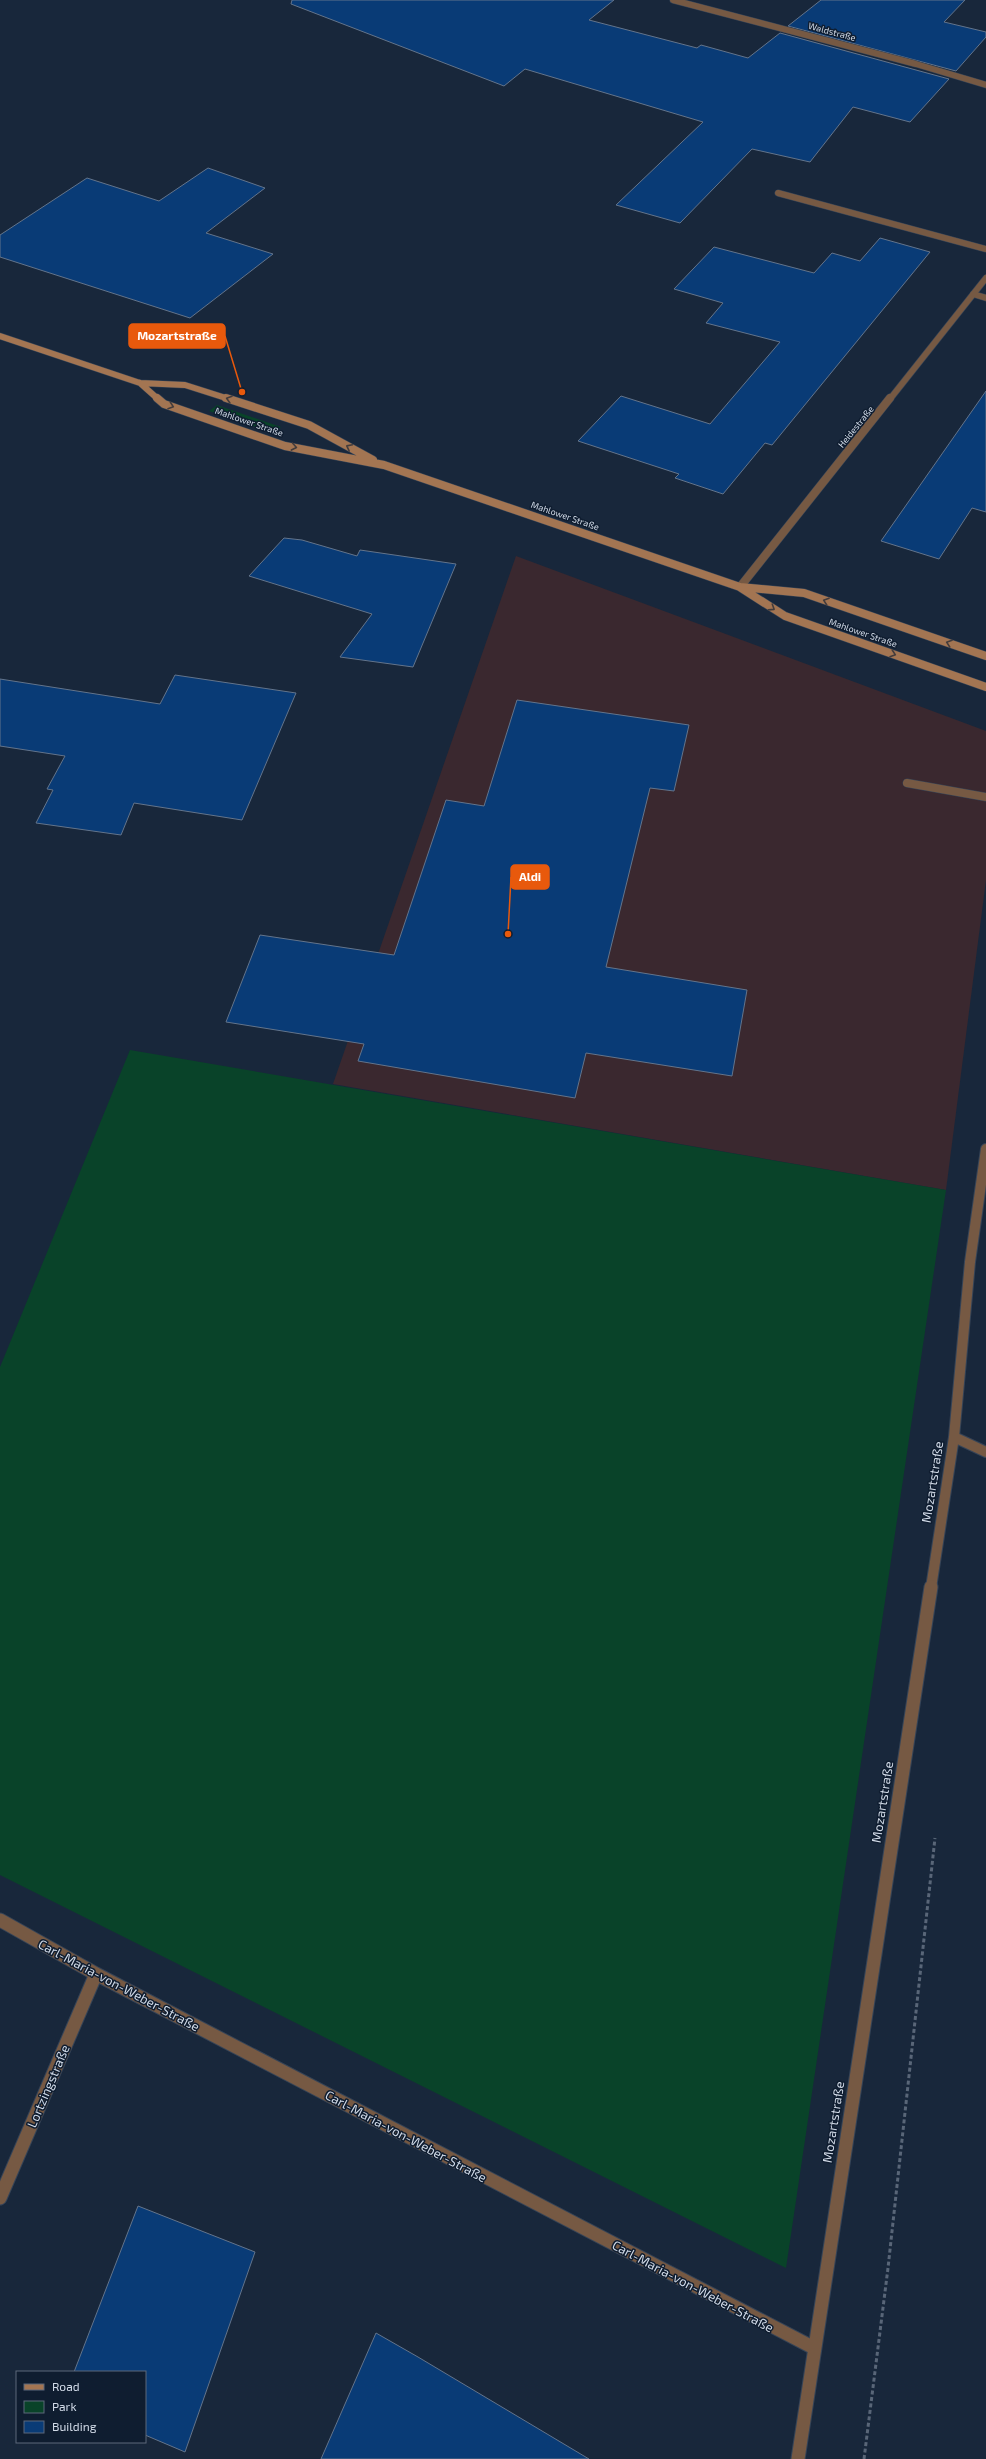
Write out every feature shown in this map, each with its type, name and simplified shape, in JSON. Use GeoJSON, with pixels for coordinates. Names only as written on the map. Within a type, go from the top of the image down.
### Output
{"type":"FeatureCollection","features":[{"type":"Feature","properties":{"kind":"main road","name":"Mahlower Straße"},"geometry":{"type":"LineString","coordinates":[[0,336],[140,383],[185,385],[309,425],[384,465]]}},
{"type":"Feature","properties":{"kind":"main road","name":"Mahlower Straße"},"geometry":{"type":"LineString","coordinates":[[140,383],[164,404],[285,446],[384,465],[740,587],[786,616],[986,687]]}},
{"type":"Feature","properties":{"kind":"main road","name":"Mahlower Straße"},"geometry":{"type":"LineString","coordinates":[[740,587],[804,593],[986,656]]}},
{"type":"Feature","properties":{"kind":"street","name":"Waldstraße"},"geometry":{"type":"LineString","coordinates":[[673,0],[916,64],[986,85]]}},
{"type":"Feature","properties":{"kind":"street"},"geometry":{"type":"LineString","coordinates":[[778,193],[986,249]]}},
{"type":"Feature","properties":{"kind":"street","name":"Heidestraße"},"geometry":{"type":"LineString","coordinates":[[740,587],[986,278]]}},
{"type":"Feature","properties":{"kind":"street"},"geometry":{"type":"LineString","coordinates":[[973,294],[986,298]]}},
{"type":"Feature","properties":{"kind":"street"},"geometry":{"type":"LineString","coordinates":[[907,783],[986,797]]}},
{"type":"Feature","properties":{"kind":"street","name":"Mozartstraße"},"geometry":{"type":"LineString","coordinates":[[798,2459],[954,1437],[970,1262],[986,1149]]}},
{"type":"Feature","properties":{"kind":"street"},"geometry":{"type":"LineString","coordinates":[[954,1437],[986,1452]]}},
{"type":"Feature","properties":{"kind":"street","name":"Carl-Maria-von-Weber-Straße"},"geometry":{"type":"LineString","coordinates":[[0,1920],[96,1974],[814,2348]]}},
{"type":"Feature","properties":{"kind":"street","name":"Lortzingstraße"},"geometry":{"type":"LineString","coordinates":[[0,2198],[96,1974]]}},
{"type":"Feature","properties":{"kind":"path"},"geometry":{"type":"LineString","coordinates":[[864,2459],[888,2260],[936,1829]]}},
{"type":"Feature","properties":{"kind":"shaded area"},"geometry":{"type":"Polygon","coordinates":[[[516,556],[986,731],[986,880],[946,1190],[333,1084],[516,556]]]}},
{"type":"Feature","properties":{"kind":"green space"},"geometry":{"type":"Polygon","coordinates":[[[217,405],[281,427],[274,433],[209,411],[217,405]]]}},
{"type":"Feature","properties":{"kind":"green space"},"geometry":{"type":"Polygon","coordinates":[[[130,1050],[946,1190],[786,2268],[0,1875],[0,1367],[130,1050]]]}},
{"type":"Feature","properties":{"kind":"building"},"geometry":{"type":"Polygon","coordinates":[[[292,0],[614,0],[589,20],[697,48],[701,45],[748,58],[780,33],[949,79],[910,122],[853,107],[810,162],[752,149],[680,223],[616,205],[703,122],[525,69],[504,86],[291,4],[292,0]]]}},
{"type":"Feature","properties":{"kind":"building"},"geometry":{"type":"Polygon","coordinates":[[[821,0],[965,0],[944,22],[986,32],[986,37],[956,71],[788,26],[821,0]]]}},
{"type":"Feature","properties":{"kind":"building"},"geometry":{"type":"Polygon","coordinates":[[[208,168],[265,188],[206,233],[273,254],[190,318],[0,257],[0,235],[87,178],[159,201],[208,168]]]}},
{"type":"Feature","properties":{"kind":"building"},"geometry":{"type":"Polygon","coordinates":[[[880,238],[930,252],[772,445],[765,443],[723,494],[675,478],[679,474],[578,441],[621,396],[710,424],[780,342],[706,323],[723,303],[674,289],[714,247],[814,273],[832,253],[860,261],[880,238]]]}},
{"type":"Feature","properties":{"kind":"building"},"geometry":{"type":"Polygon","coordinates":[[[986,391],[986,512],[972,508],[939,559],[881,541],[986,391]]]}},
{"type":"Feature","properties":{"kind":"building"},"geometry":{"type":"Polygon","coordinates":[[[284,538],[302,540],[357,556],[360,550],[456,564],[413,667],[340,657],[372,614],[249,576],[284,538]]]}},
{"type":"Feature","properties":{"kind":"building"},"geometry":{"type":"Polygon","coordinates":[[[175,675],[296,693],[242,820],[134,803],[121,835],[36,823],[53,790],[47,789],[65,756],[0,746],[0,679],[160,704],[175,675]]]}},
{"type":"Feature","properties":{"kind":"building"},"geometry":{"type":"Polygon","coordinates":[[[517,700],[689,725],[674,791],[650,788],[606,967],[747,990],[732,1076],[586,1053],[575,1098],[358,1061],[364,1044],[226,1022],[260,935],[394,955],[446,800],[484,806],[517,700]]]}},
{"type":"Feature","properties":{"kind":"building"},"geometry":{"type":"Polygon","coordinates":[[[138,2206],[255,2252],[185,2452],[146,2435],[146,2371],[74,2371],[138,2206]]]}},
{"type":"Feature","properties":{"kind":"building"},"geometry":{"type":"Polygon","coordinates":[[[376,2333],[418,2357],[589,2459],[321,2459],[376,2333]]]}},
{"type":"Feature","properties":{"kind":"place","name":"Mozartstraße"},"geometry":{"type":"Point","coordinates":[242,392]}},
{"type":"Feature","properties":{"kind":"place","name":"Aldi"},"geometry":{"type":"Point","coordinates":[508,934]}}]}
